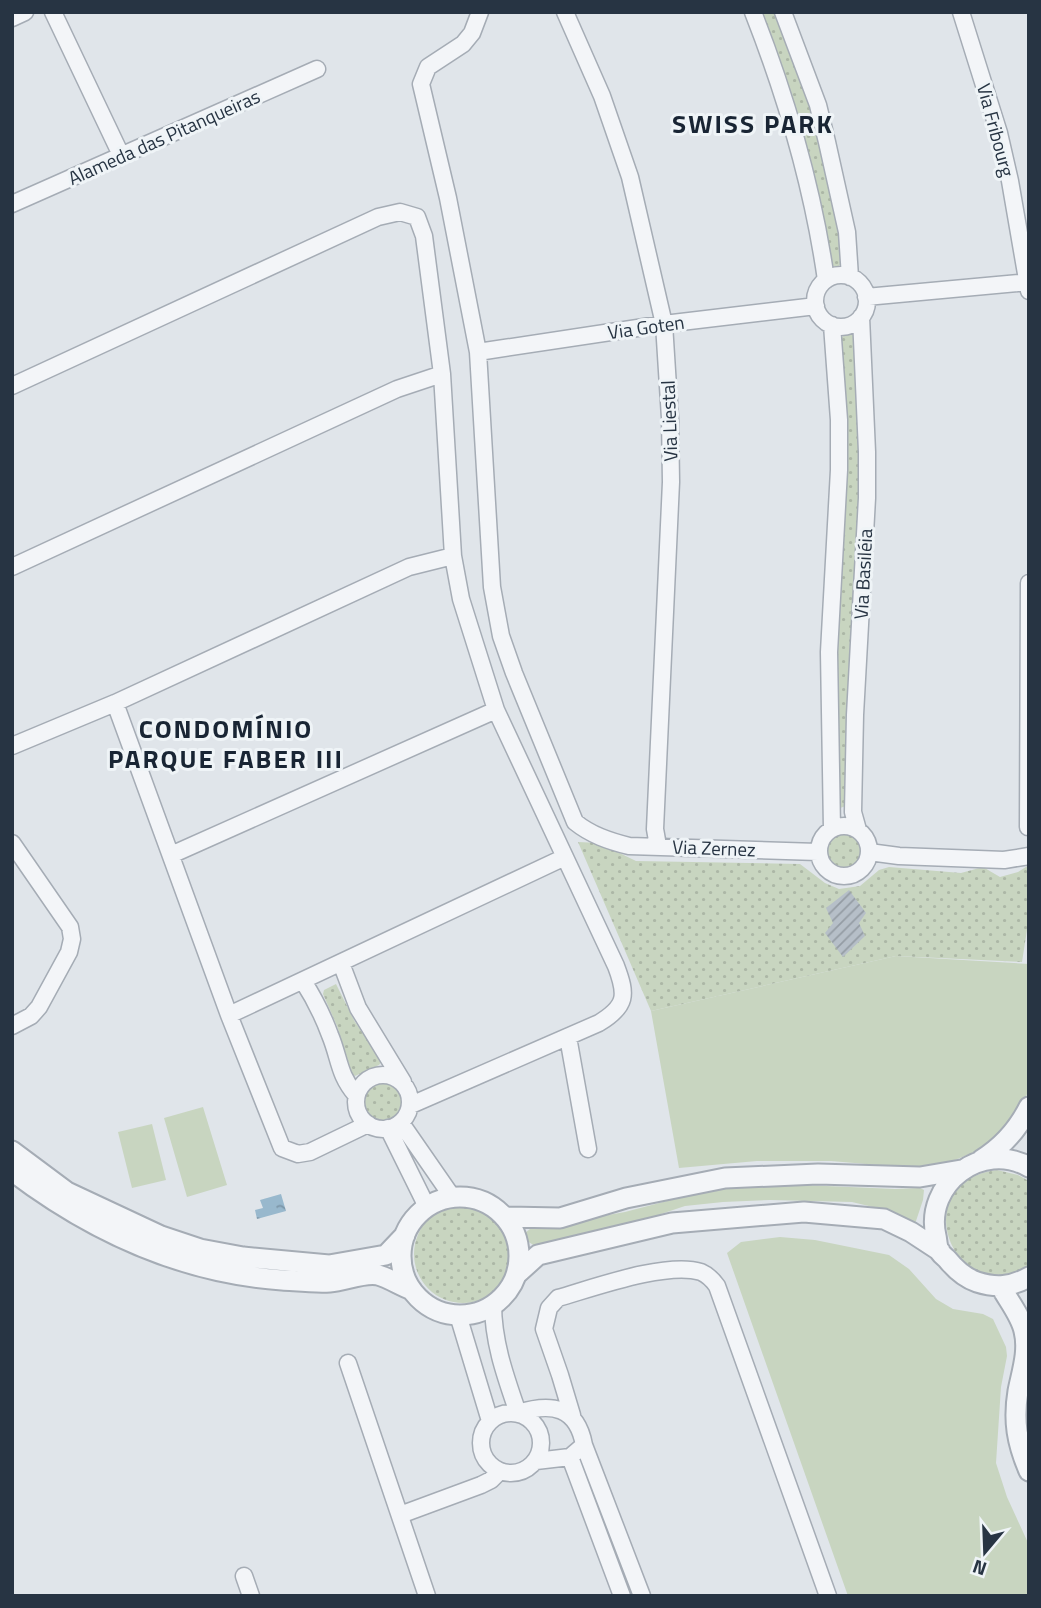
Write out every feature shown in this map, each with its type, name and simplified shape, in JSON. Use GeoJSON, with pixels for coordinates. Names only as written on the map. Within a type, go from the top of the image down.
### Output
{"type":"FeatureCollection","features":[{"type":"Feature","properties":{"kind":"street"},"geometry":{"type":"LineString","coordinates":[[12,18],[25,12]]}},
{"type":"Feature","properties":{"kind":"street"},"geometry":{"type":"LineString","coordinates":[[53,12],[121,155]]}},
{"type":"Feature","properties":{"kind":"street","name":"Via Zernez"},"geometry":{"type":"LineString","coordinates":[[481,12],[472,33],[463,44],[428,67],[421,84],[448,198],[478,352],[492,587],[501,636],[519,686],[575,822],[583,829],[629,846],[818,852]]}},
{"type":"Feature","properties":{"kind":"street","name":"Via Liestal"},"geometry":{"type":"LineString","coordinates":[[565,12],[602,96],[630,177],[664,324],[671,481],[655,829],[658,846]]}},
{"type":"Feature","properties":{"kind":"street"},"geometry":{"type":"LineString","coordinates":[[753,12],[776,71],[794,130],[826,280]]}},
{"type":"Feature","properties":{"kind":"street"},"geometry":{"type":"LineString","coordinates":[[783,12],[818,105],[847,232],[850,277]]}},
{"type":"Feature","properties":{"kind":"street","name":"Via Fribourg"},"geometry":{"type":"LineString","coordinates":[[961,12],[999,133],[1028,286]]}},
{"type":"Feature","properties":{"kind":"street","name":"Alameda das Pitanqueiras"},"geometry":{"type":"LineString","coordinates":[[12,204],[317,69]]}},
{"type":"Feature","properties":{"kind":"street"},"geometry":{"type":"LineString","coordinates":[[12,386],[378,217],[400,212],[417,217],[423,230],[442,374],[453,556],[461,599],[496,710],[616,966],[624,994],[618,1010],[609,1017],[411,1105]]}},
{"type":"Feature","properties":{"kind":"street"},"geometry":{"type":"LineString","coordinates":[[842,275],[850,277],[861,285],[867,304],[862,317],[849,325],[832,325],[820,317],[816,306],[817,290],[826,280],[842,275]]}},
{"type":"Feature","properties":{"kind":"street"},"geometry":{"type":"LineString","coordinates":[[866,297],[1028,286]]}},
{"type":"Feature","properties":{"kind":"street","name":"Via Goten"},"geometry":{"type":"LineString","coordinates":[[478,352],[664,324],[816,306]]}},
{"type":"Feature","properties":{"kind":"street","name":"Via Basiléia"},"geometry":{"type":"LineString","coordinates":[[858,830],[853,812],[855,715],[867,452],[862,317]]}},
{"type":"Feature","properties":{"kind":"street","name":"Via Basiléia"},"geometry":{"type":"LineString","coordinates":[[832,325],[839,420],[839,470],[829,652],[832,829]]}},
{"type":"Feature","properties":{"kind":"street"},"geometry":{"type":"LineString","coordinates":[[12,567],[397,389],[442,374]]}},
{"type":"Feature","properties":{"kind":"street"},"geometry":{"type":"LineString","coordinates":[[12,746],[115,704],[409,567],[453,556]]}},
{"type":"Feature","properties":{"kind":"street"},"geometry":{"type":"LineString","coordinates":[[869,852],[899,856],[1004,860],[1029,855],[1021,842],[1028,827],[1029,583]]}},
{"type":"Feature","properties":{"kind":"street"},"geometry":{"type":"LineString","coordinates":[[115,704],[229,1016],[282,1148],[298,1154],[310,1152],[368,1124]]}},
{"type":"Feature","properties":{"kind":"street"},"geometry":{"type":"LineString","coordinates":[[171,855],[496,710]]}},
{"type":"Feature","properties":{"kind":"street"},"geometry":{"type":"LineString","coordinates":[[845,826],[858,830],[866,840],[869,852],[865,866],[847,876],[827,870],[819,859],[822,838],[832,829],[845,826]]}},
{"type":"Feature","properties":{"kind":"street"},"geometry":{"type":"LineString","coordinates":[[12,843],[70,926],[72,939],[66,958],[39,1007],[31,1016],[12,1026]]}},
{"type":"Feature","properties":{"kind":"street"},"geometry":{"type":"LineString","coordinates":[[229,1016],[565,856]]}},
{"type":"Feature","properties":{"kind":"street"},"geometry":{"type":"LineString","coordinates":[[303,981],[314,998],[331,1037],[344,1081],[356,1095],[358,1111],[368,1124],[380,1130],[395,1126],[408,1115],[411,1105],[408,1089],[358,1008],[341,962]]}},
{"type":"Feature","properties":{"kind":"street"},"geometry":{"type":"LineString","coordinates":[[568,1037],[588,1149]]}},
{"type":"Feature","properties":{"kind":"street"},"geometry":{"type":"LineString","coordinates":[[356,1095],[365,1081],[380,1074],[396,1077],[403,1082]]}},
{"type":"Feature","properties":{"kind":"street"},"geometry":{"type":"LineString","coordinates":[[940,1251],[935,1229],[937,1203],[950,1180],[997,1150],[1029,1107]]}},
{"type":"Feature","properties":{"kind":"street"},"geometry":{"type":"LineString","coordinates":[[395,1126],[453,1198]]}},
{"type":"Feature","properties":{"kind":"street"},"geometry":{"type":"LineString","coordinates":[[395,1126],[428,1207]]}},
{"type":"Feature","properties":{"kind":"street"},"geometry":{"type":"LineString","coordinates":[[12,1151],[67,1192],[162,1236],[200,1249],[243,1257],[329,1265],[386,1255],[405,1235],[414,1219],[428,1207],[453,1198],[467,1197],[494,1207],[513,1229],[518,1244],[517,1274]]}},
{"type":"Feature","properties":{"kind":"street"},"geometry":{"type":"LineString","coordinates":[[504,1217],[560,1218],[626,1198],[725,1178],[818,1174],[920,1177],[997,1158],[1029,1167]]}},
{"type":"Feature","properties":{"kind":"street"},"geometry":{"type":"LineString","coordinates":[[12,1171],[94,1225],[163,1256],[197,1265],[279,1279],[330,1282],[376,1275],[412,1290]]}},
{"type":"Feature","properties":{"kind":"street"},"geometry":{"type":"LineString","coordinates":[[405,1235],[401,1254],[404,1273],[412,1290],[425,1303],[441,1312],[458,1315],[473,1313],[504,1296],[517,1274],[538,1255],[673,1223],[804,1212],[884,1219],[911,1232],[940,1251],[961,1274],[973,1280],[1000,1287],[1029,1277]]}},
{"type":"Feature","properties":{"kind":"street"},"geometry":{"type":"LineString","coordinates":[[642,1596],[581,1432],[572,1415],[544,1329],[549,1308],[558,1298],[639,1275],[688,1269],[709,1276],[717,1286],[828,1596]]}},
{"type":"Feature","properties":{"kind":"street"},"geometry":{"type":"LineString","coordinates":[[1000,1287],[1024,1329],[1025,1360],[1015,1410],[1015,1431],[1029,1471]]}},
{"type":"Feature","properties":{"kind":"street"},"geometry":{"type":"LineString","coordinates":[[493,1304],[493,1325],[501,1362],[518,1413],[535,1424],[540,1433],[541,1452],[536,1461],[520,1472],[500,1471],[485,1458],[482,1448],[484,1429],[490,1421],[508,1413],[518,1413],[538,1409],[572,1415]]}},
{"type":"Feature","properties":{"kind":"street"},"geometry":{"type":"LineString","coordinates":[[458,1315],[490,1421]]}},
{"type":"Feature","properties":{"kind":"street"},"geometry":{"type":"LineString","coordinates":[[474,1370],[492,1369],[501,1362]]}},
{"type":"Feature","properties":{"kind":"street"},"geometry":{"type":"LineString","coordinates":[[348,1363],[427,1596]]}},
{"type":"Feature","properties":{"kind":"street"},"geometry":{"type":"LineString","coordinates":[[536,1461],[570,1457],[584,1445]]}},
{"type":"Feature","properties":{"kind":"street"},"geometry":{"type":"LineString","coordinates":[[570,1457],[622,1596]]}},
{"type":"Feature","properties":{"kind":"street"},"geometry":{"type":"LineString","coordinates":[[400,1515],[481,1485],[500,1471]]}},
{"type":"Feature","properties":{"kind":"street"},"geometry":{"type":"LineString","coordinates":[[244,1576],[251,1596]]}},
{"type":"Feature","properties":{"kind":"green space"},"geometry":{"type":"Polygon","coordinates":[[[758,12],[781,12],[813,103],[835,203],[842,255],[842,262],[838,267],[830,265],[758,12]]]}},
{"type":"Feature","properties":{"kind":"green space"},"geometry":{"type":"Polygon","coordinates":[[[853,328],[857,328],[860,494],[846,806],[837,809],[837,671],[845,490],[840,339],[853,328]]]}},
{"type":"Feature","properties":{"kind":"green space"},"geometry":{"type":"Polygon","coordinates":[[[845,831],[860,837],[866,852],[860,867],[845,873],[830,867],[824,852],[830,837],[845,831]]]}},
{"type":"Feature","properties":{"kind":"green space"},"geometry":{"type":"Polygon","coordinates":[[[578,842],[599,843],[636,861],[800,864],[825,883],[839,889],[860,886],[879,870],[889,867],[961,873],[983,867],[1000,877],[1018,872],[1029,865],[1029,917],[1022,962],[896,956],[651,1011],[578,842]]]}},
{"type":"Feature","properties":{"kind":"green space"},"geometry":{"type":"Polygon","coordinates":[[[896,956],[1029,964],[1028,1092],[1017,1115],[990,1143],[945,1164],[913,1168],[831,1161],[757,1161],[679,1168],[651,1011],[896,956]]]}},
{"type":"Feature","properties":{"kind":"green space"},"geometry":{"type":"Polygon","coordinates":[[[336,984],[355,1022],[382,1061],[355,1076],[323,994],[324,990],[336,984]]]}},
{"type":"Feature","properties":{"kind":"green space"},"geometry":{"type":"Polygon","coordinates":[[[384,1081],[399,1087],[405,1102],[399,1117],[384,1123],[369,1117],[363,1102],[369,1087],[384,1081]]]}},
{"type":"Feature","properties":{"kind":"green space"},"geometry":{"type":"Polygon","coordinates":[[[203,1107],[227,1185],[187,1197],[164,1118],[203,1107]]]}},
{"type":"Feature","properties":{"kind":"green space"},"geometry":{"type":"Polygon","coordinates":[[[152,1124],[166,1180],[132,1188],[118,1132],[152,1124]]]}},
{"type":"Feature","properties":{"kind":"green space"},"geometry":{"type":"Polygon","coordinates":[[[997,1170],[1029,1181],[1029,1265],[1001,1275],[978,1271],[960,1258],[949,1239],[946,1217],[952,1196],[969,1179],[997,1170]]]}},
{"type":"Feature","properties":{"kind":"green space"},"geometry":{"type":"Polygon","coordinates":[[[781,1184],[924,1190],[915,1224],[877,1208],[852,1202],[770,1200],[685,1206],[610,1231],[535,1246],[527,1241],[525,1233],[530,1229],[625,1212],[724,1186],[781,1184]]]}},
{"type":"Feature","properties":{"kind":"green space"},"geometry":{"type":"Polygon","coordinates":[[[463,1205],[482,1209],[498,1219],[508,1235],[512,1254],[508,1273],[498,1289],[482,1299],[463,1303],[444,1299],[428,1289],[418,1273],[414,1254],[418,1235],[428,1219],[444,1209],[463,1205]]]}},
{"type":"Feature","properties":{"kind":"green space"},"geometry":{"type":"Polygon","coordinates":[[[780,1237],[815,1240],[889,1255],[909,1269],[936,1299],[953,1309],[983,1314],[993,1319],[1006,1347],[1007,1356],[1001,1387],[996,1463],[1007,1497],[1029,1545],[1029,1596],[848,1596],[727,1253],[741,1242],[780,1237]]]}},
{"type":"Feature","properties":{"kind":"water"},"geometry":{"type":"Polygon","coordinates":[[[281,1194],[286,1211],[257,1219],[255,1210],[263,1208],[260,1200],[281,1194]]]}},
{"type":"Feature","properties":{"kind":"building"},"geometry":{"type":"Polygon","coordinates":[[[849,890],[866,913],[859,923],[865,936],[843,957],[825,933],[833,923],[826,908],[849,890]]]}},
{"type":"Feature","properties":{"kind":"district","name":"SWISS PARK"},"geometry":{"type":"Point","coordinates":[753,124]}},
{"type":"Feature","properties":{"kind":"district","name":"CONDOMÍNIO PARQUE FABER III"},"geometry":{"type":"Point","coordinates":[226,744]}}]}
